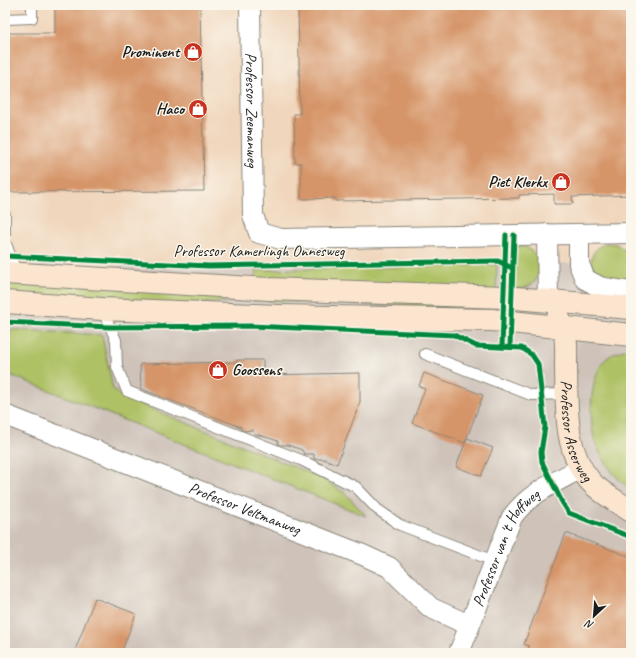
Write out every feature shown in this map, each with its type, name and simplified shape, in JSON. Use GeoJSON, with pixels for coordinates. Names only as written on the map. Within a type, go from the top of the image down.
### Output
{"type":"FeatureCollection","features":[{"type":"Feature","properties":{"kind":"main road","name":"Professor Kamerlingh Onnesweg"},"geometry":{"type":"LineString","coordinates":[[11,274],[268,289],[504,297],[631,308]]}},
{"type":"Feature","properties":{"kind":"main road"},"geometry":{"type":"LineString","coordinates":[[548,301],[565,329]]}},
{"type":"Feature","properties":{"kind":"main road"},"geometry":{"type":"LineString","coordinates":[[5,302],[102,309],[278,316],[492,320],[631,335]]}},
{"type":"Feature","properties":{"kind":"main road"},"geometry":{"type":"LineString","coordinates":[[565,329],[584,304]]}},
{"type":"Feature","properties":{"kind":"main road","name":"Professor Asserweg"},"geometry":{"type":"LineString","coordinates":[[565,329],[566,394],[569,438],[581,468],[592,483],[631,511]]}},
{"type":"Feature","properties":{"kind":"street","name":"Professor Zeemanweg"},"geometry":{"type":"LineString","coordinates":[[250,5],[253,215],[259,233],[281,240],[547,234]]}},
{"type":"Feature","properties":{"kind":"street"},"geometry":{"type":"LineString","coordinates":[[548,301],[547,234],[631,233]]}},
{"type":"Feature","properties":{"kind":"street"},"geometry":{"type":"LineString","coordinates":[[579,234],[579,264],[585,279],[600,287],[631,292]]}},
{"type":"Feature","properties":{"kind":"street","name":"Professor Veltmanweg"},"geometry":{"type":"LineString","coordinates":[[5,415],[363,555],[389,567],[431,608],[469,625]]}},
{"type":"Feature","properties":{"kind":"street","name":"Professor van 't Hoffweg"},"geometry":{"type":"LineString","coordinates":[[459,653],[512,517],[521,505],[538,491],[581,468]]}},
{"type":"Feature","properties":{"kind":"lane"},"geometry":{"type":"LineString","coordinates":[[5,19],[32,18],[32,5]]}},
{"type":"Feature","properties":{"kind":"lane"},"geometry":{"type":"LineString","coordinates":[[5,215],[5,241],[11,274]]}},
{"type":"Feature","properties":{"kind":"lane"},"geometry":{"type":"LineString","coordinates":[[102,309],[116,340],[117,367],[127,391],[301,460],[356,487],[377,509],[400,525],[494,561]]}},
{"type":"Feature","properties":{"kind":"lane"},"geometry":{"type":"LineString","coordinates":[[425,354],[531,395],[566,394]]}},
{"type":"Feature","properties":{"kind":"shaded area"},"geometry":{"type":"Polygon","coordinates":[[[5,5],[631,5],[631,263],[5,265],[5,5]]]}},
{"type":"Feature","properties":{"kind":"shaded area"},"geometry":{"type":"Polygon","coordinates":[[[631,263],[631,653],[5,653],[5,265],[631,263]]]}},
{"type":"Feature","properties":{"kind":"green space"},"geometry":{"type":"Polygon","coordinates":[[[606,243],[617,244],[627,252],[631,252],[631,285],[596,277],[592,266],[592,257],[596,249],[606,243]]]}},
{"type":"Feature","properties":{"kind":"green space"},"geometry":{"type":"Polygon","coordinates":[[[521,246],[534,252],[539,264],[539,271],[533,283],[525,288],[514,289],[516,248],[521,246]]]}},
{"type":"Feature","properties":{"kind":"green space"},"geometry":{"type":"Polygon","coordinates":[[[497,265],[496,293],[256,283],[256,270],[497,265]]]}},
{"type":"Feature","properties":{"kind":"green space"},"geometry":{"type":"Polygon","coordinates":[[[5,280],[496,304],[496,310],[251,300],[179,305],[5,295],[5,280]]]}},
{"type":"Feature","properties":{"kind":"green space"},"geometry":{"type":"Polygon","coordinates":[[[5,329],[102,335],[113,389],[120,396],[322,478],[345,493],[366,516],[5,373],[5,329]]]}},
{"type":"Feature","properties":{"kind":"green space"},"geometry":{"type":"Polygon","coordinates":[[[631,348],[631,489],[616,476],[600,453],[594,438],[591,415],[595,378],[599,368],[610,356],[631,348]]]}},
{"type":"Feature","properties":{"kind":"building"},"geometry":{"type":"Polygon","coordinates":[[[55,5],[200,5],[204,191],[5,192],[5,33],[55,33],[55,5]]]}},
{"type":"Feature","properties":{"kind":"building"},"geometry":{"type":"Polygon","coordinates":[[[298,5],[631,5],[631,195],[572,197],[573,204],[554,204],[554,194],[519,195],[519,198],[335,201],[335,198],[301,199],[301,163],[295,163],[294,114],[300,114],[298,5]]]}},
{"type":"Feature","properties":{"kind":"building"},"geometry":{"type":"Polygon","coordinates":[[[237,360],[263,360],[263,375],[360,373],[360,402],[337,464],[324,459],[314,459],[314,454],[304,454],[302,450],[288,445],[280,445],[278,444],[278,441],[254,434],[253,430],[244,431],[241,427],[141,389],[140,364],[237,362],[237,360]]]}},
{"type":"Feature","properties":{"kind":"building"},"geometry":{"type":"Polygon","coordinates":[[[424,373],[483,395],[465,443],[412,423],[425,389],[419,386],[424,373]]]}},
{"type":"Feature","properties":{"kind":"building"},"geometry":{"type":"Polygon","coordinates":[[[467,438],[493,448],[481,476],[456,467],[467,438]]]}},
{"type":"Feature","properties":{"kind":"building"},"geometry":{"type":"Polygon","coordinates":[[[566,533],[631,557],[631,653],[527,653],[529,646],[524,644],[566,533]]]}},
{"type":"Feature","properties":{"kind":"building"},"geometry":{"type":"Polygon","coordinates":[[[95,598],[136,614],[121,653],[74,653],[95,598]]]}},
{"type":"Feature","properties":{"kind":"cycle path"},"geometry":{"type":"LineString","coordinates":[[502,347],[506,235]]}},
{"type":"Feature","properties":{"kind":"cycle path"},"geometry":{"type":"LineString","coordinates":[[510,347],[514,235]]}},
{"type":"Feature","properties":{"kind":"cycle path"},"geometry":{"type":"LineString","coordinates":[[5,256],[209,266],[498,261],[512,268]]}},
{"type":"Feature","properties":{"kind":"cycle path"},"geometry":{"type":"LineString","coordinates":[[5,322],[109,327],[251,326],[454,335],[476,346],[522,348],[532,355],[538,364],[545,427],[541,452],[542,462],[562,502],[569,513],[631,537]]}},
{"type":"Feature","properties":{"kind":"place","name":"Prominent"},"geometry":{"type":"Point","coordinates":[193,52]}},
{"type":"Feature","properties":{"kind":"place","name":"Haco"},"geometry":{"type":"Point","coordinates":[198,109]}},
{"type":"Feature","properties":{"kind":"place","name":"Piet Klerkx"},"geometry":{"type":"Point","coordinates":[561,182]}},
{"type":"Feature","properties":{"kind":"place","name":"Goossens"},"geometry":{"type":"Point","coordinates":[218,370]}}]}
